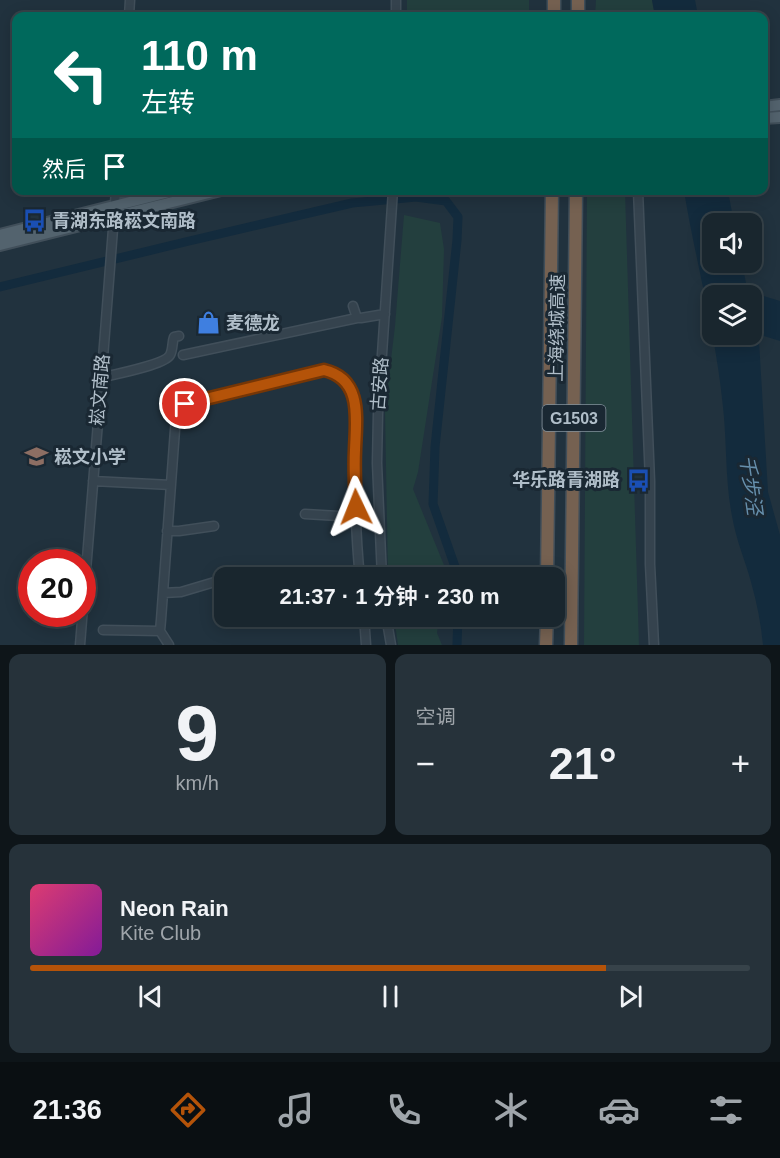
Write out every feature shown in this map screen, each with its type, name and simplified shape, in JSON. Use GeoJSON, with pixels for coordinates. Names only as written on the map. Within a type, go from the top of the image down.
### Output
{"type":"FeatureCollection","features":[{"type":"Feature","properties":{"kind":"highway","name":"上海绕城高速"},"geometry":{"type":"LineString","coordinates":[[547,567],[552,195]]}},
{"type":"Feature","properties":{"kind":"highway","name":"上海绕城高速"},"geometry":{"type":"LineString","coordinates":[[571,645],[576,195]]}},
{"type":"Feature","properties":{"kind":"highway"},"geometry":{"type":"LineString","coordinates":[[546,645],[547,627]]}},
{"type":"Feature","properties":{"kind":"main road"},"geometry":{"type":"LineString","coordinates":[[0,245],[115,212],[163,195]]}},
{"type":"Feature","properties":{"kind":"main road"},"geometry":{"type":"LineString","coordinates":[[0,236],[197,195]]}},
{"type":"Feature","properties":{"kind":"street","name":"崧文南路"},"geometry":{"type":"LineString","coordinates":[[80,645],[111,279],[116,195]]}},
{"type":"Feature","properties":{"kind":"street","name":"古安路"},"geometry":{"type":"LineString","coordinates":[[381,567],[377,445],[393,195]]}},
{"type":"Feature","properties":{"kind":"street"},"geometry":{"type":"LineString","coordinates":[[638,195],[654,645]]}},
{"type":"Feature","properties":{"kind":"street"},"geometry":{"type":"LineString","coordinates":[[353,306],[357,318]]}},
{"type":"Feature","properties":{"kind":"street"},"geometry":{"type":"LineString","coordinates":[[183,356],[385,314]]}},
{"type":"Feature","properties":{"kind":"street"},"geometry":{"type":"LineString","coordinates":[[101,378],[166,360],[172,352],[172,339],[179,336]]}},
{"type":"Feature","properties":{"kind":"street"},"geometry":{"type":"LineString","coordinates":[[169,645],[160,631],[176,416],[178,410],[185,404],[324,370],[342,377],[354,396],[357,424],[355,469],[359,567]]}},
{"type":"Feature","properties":{"kind":"street"},"geometry":{"type":"LineString","coordinates":[[93,481],[171,485]]}},
{"type":"Feature","properties":{"kind":"street"},"geometry":{"type":"LineString","coordinates":[[305,514],[356,517]]}},
{"type":"Feature","properties":{"kind":"street"},"geometry":{"type":"LineString","coordinates":[[167,531],[214,526]]}},
{"type":"Feature","properties":{"kind":"street"},"geometry":{"type":"LineString","coordinates":[[163,593],[181,592],[214,581]]}},
{"type":"Feature","properties":{"kind":"street"},"geometry":{"type":"LineString","coordinates":[[365,627],[366,645]]}},
{"type":"Feature","properties":{"kind":"street"},"geometry":{"type":"LineString","coordinates":[[388,627],[391,645]]}},
{"type":"Feature","properties":{"kind":"street"},"geometry":{"type":"LineString","coordinates":[[103,630],[160,631]]}},
{"type":"Feature","properties":{"kind":"green space"},"geometry":{"type":"Polygon","coordinates":[[[407,0],[529,0],[529,12],[407,12],[407,0]]]}},
{"type":"Feature","properties":{"kind":"green space"},"geometry":{"type":"Polygon","coordinates":[[[596,0],[652,0],[654,12],[595,12],[596,0]]]}},
{"type":"Feature","properties":{"kind":"green space"},"geometry":{"type":"Polygon","coordinates":[[[587,195],[625,195],[639,645],[584,645],[587,195]]]}},
{"type":"Feature","properties":{"kind":"green space"},"geometry":{"type":"Polygon","coordinates":[[[404,215],[440,223],[444,249],[442,317],[418,472],[413,489],[445,567],[388,567],[385,410],[395,326],[404,215]]]}},
{"type":"Feature","properties":{"kind":"green space"},"geometry":{"type":"Polygon","coordinates":[[[395,627],[438,627],[437,633],[442,645],[398,645],[395,627]]]}},
{"type":"Feature","properties":{"kind":"water"},"geometry":{"type":"Polygon","coordinates":[[[652,0],[695,0],[697,12],[654,12],[652,0]]]}},
{"type":"Feature","properties":{"kind":"water"},"geometry":{"type":"Polygon","coordinates":[[[685,195],[729,195],[732,213],[702,213],[702,273],[744,273],[747,285],[703,285],[685,195]]]}},
{"type":"Feature","properties":{"kind":"water"},"geometry":{"type":"Polygon","coordinates":[[[762,295],[780,301],[780,341],[762,337],[762,295]]]}},
{"type":"Feature","properties":{"kind":"water","name":"千步泾"},"geometry":{"type":"Polygon","coordinates":[[[714,345],[759,345],[768,492],[780,535],[780,645],[763,645],[755,598],[734,525],[728,489],[720,380],[714,345]]]}},
{"type":"Feature","properties":{"kind":"waterway"},"geometry":{"type":"LineString","coordinates":[[0,287],[352,203],[416,197],[446,201],[458,217],[435,447],[433,504],[455,567]]}},
{"type":"Feature","properties":{"kind":"waterway"},"geometry":{"type":"LineString","coordinates":[[457,645],[458,627]]}},
{"type":"Feature","properties":{"kind":"place","name":"青湖东路崧文南路"},"geometry":{"type":"Point","coordinates":[34,221]}},
{"type":"Feature","properties":{"kind":"place","name":"麦德龙"},"geometry":{"type":"Point","coordinates":[208,323]}},
{"type":"Feature","properties":{"kind":"place","name":"崧文小学"},"geometry":{"type":"Point","coordinates":[36,457]}},
{"type":"Feature","properties":{"kind":"place","name":"华乐路青湖路"},"geometry":{"type":"Point","coordinates":[638,480]}},
{"type":"Feature","properties":{"kind":"route"},"geometry":{"type":"LineString","coordinates":[[185,404],[324,370],[342,377],[354,396],[356,408],[356,507]]}}]}
